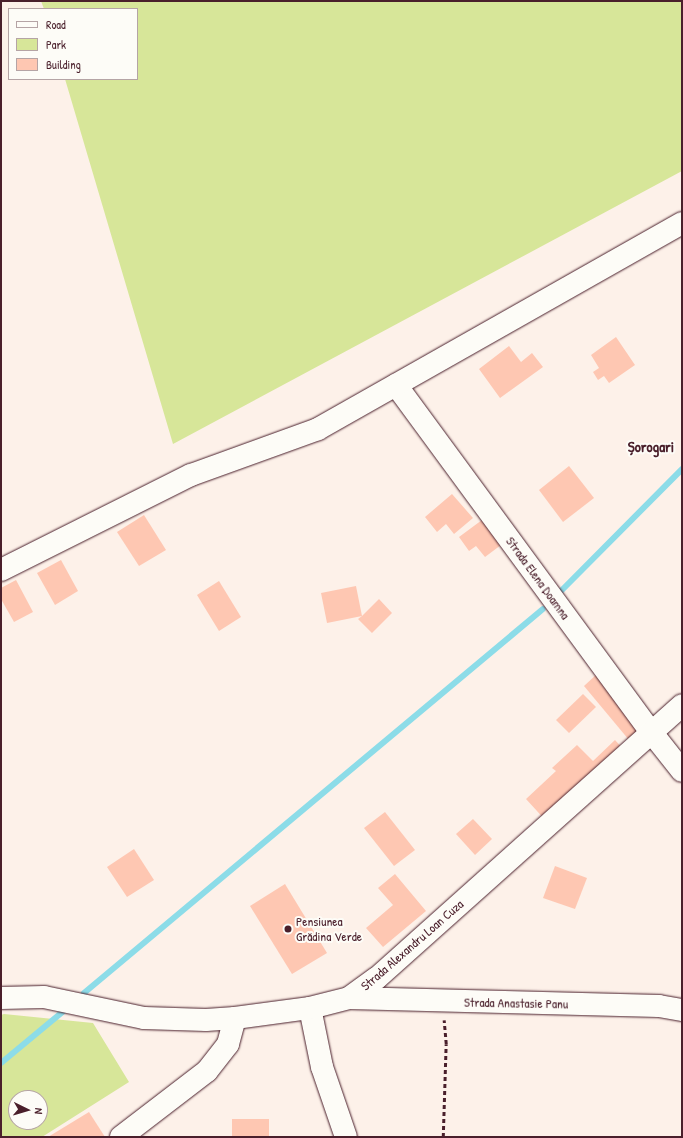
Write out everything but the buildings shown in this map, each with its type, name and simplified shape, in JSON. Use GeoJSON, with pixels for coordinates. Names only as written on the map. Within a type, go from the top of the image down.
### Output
{"type":"FeatureCollection","features":[{"type":"Feature","properties":{"kind":"street"},"geometry":{"type":"LineString","coordinates":[[1,570],[191,475],[318,429],[682,223]]}},
{"type":"Feature","properties":{"kind":"street","name":"Strada Elena Doamna"},"geometry":{"type":"LineString","coordinates":[[396,385],[652,733],[682,771]]}},
{"type":"Feature","properties":{"kind":"street","name":"Strada Alexandru Loan Cuza"},"geometry":{"type":"LineString","coordinates":[[1,998],[44,997],[144,1018],[206,1020],[235,1018],[310,1008],[349,998],[377,978],[682,705]]}},
{"type":"Feature","properties":{"kind":"street","name":"Strada Anastasie Panu"},"geometry":{"type":"LineString","coordinates":[[349,998],[443,1002],[659,1006],[682,1010]]}},
{"type":"Feature","properties":{"kind":"street"},"geometry":{"type":"LineString","coordinates":[[310,1008],[322,1067],[346,1137]]}},
{"type":"Feature","properties":{"kind":"street"},"geometry":{"type":"LineString","coordinates":[[121,1137],[207,1071],[228,1044],[235,1018]]}},
{"type":"Feature","properties":{"kind":"path"},"geometry":{"type":"LineString","coordinates":[[443,1002],[446,1044],[443,1137]]}},
{"type":"Feature","properties":{"kind":"green space"},"geometry":{"type":"Polygon","coordinates":[[[41,1],[680,1],[682,3],[682,171],[173,444],[65,80],[138,80],[138,8],[44,8],[41,1]]]}},
{"type":"Feature","properties":{"kind":"green space"},"geometry":{"type":"Polygon","coordinates":[[[4,1014],[93,1023],[129,1082],[42,1137],[1,1137],[1,1015],[4,1014]]]}},
{"type":"Feature","properties":{"kind":"waterway"},"geometry":{"type":"LineString","coordinates":[[561,591],[682,469]]}},
{"type":"Feature","properties":{"kind":"waterway"},"geometry":{"type":"LineString","coordinates":[[84,993],[543,609]]}},
{"type":"Feature","properties":{"kind":"waterway"},"geometry":{"type":"LineString","coordinates":[[1,1063],[66,1009]]}},
{"type":"Feature","properties":{"kind":"place","name":"Pensiunea Grădina Verde"},"geometry":{"type":"Point","coordinates":[288,929]}},
{"type":"Feature","properties":{"kind":"district","name":"Șorogari"},"geometry":{"type":"Point","coordinates":[651,447]}}]}
